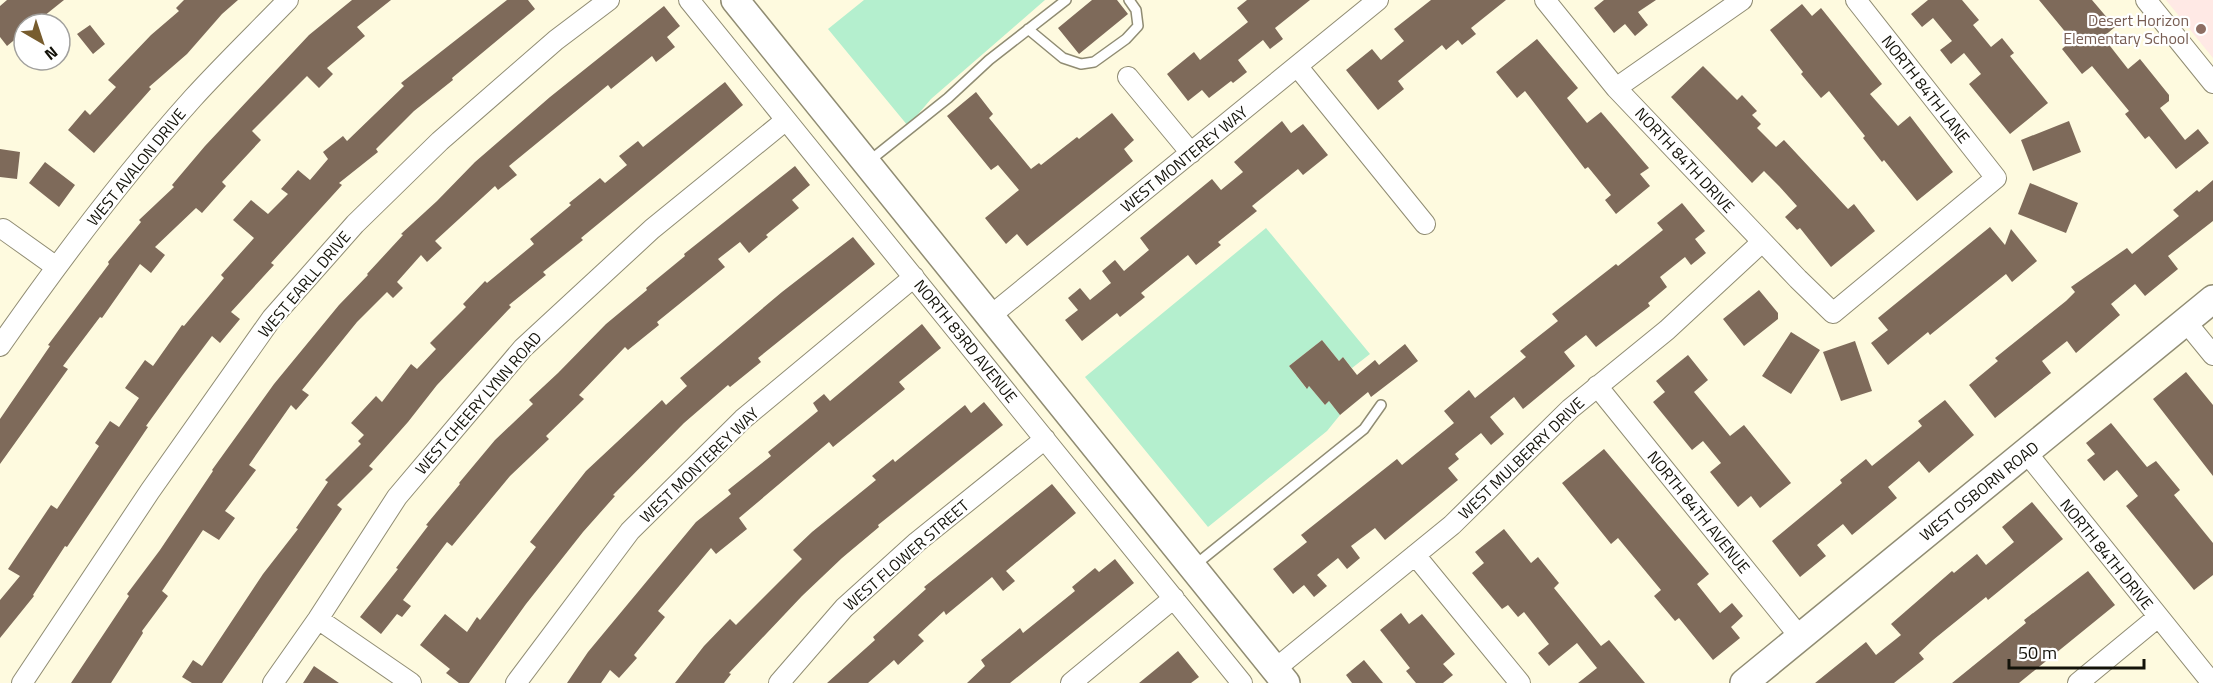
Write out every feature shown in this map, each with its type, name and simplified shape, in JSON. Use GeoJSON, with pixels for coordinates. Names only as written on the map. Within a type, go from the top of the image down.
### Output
{"type":"FeatureCollection","features":[{"type":"Feature","properties":{"kind":"main road","name":"NORTH 83RD AVENUE"},"geometry":{"type":"LineString","coordinates":[[735,0],[1281,676]]}},
{"type":"Feature","properties":{"kind":"main road","name":"WEST OSBORN ROAD"},"geometry":{"type":"LineString","coordinates":[[1744,683],[2213,299]]}},
{"type":"Feature","properties":{"kind":"street","name":"WEST AVALON DRIVE"},"geometry":{"type":"LineString","coordinates":[[0,346],[56,266],[193,98],[288,0]]}},
{"type":"Feature","properties":{"kind":"street","name":"WEST EARLL DRIVE"},"geometry":{"type":"LineString","coordinates":[[22,683],[150,491],[272,318],[355,224],[440,141],[556,40],[609,0]]}},
{"type":"Feature","properties":{"kind":"street","name":"NORTH 83RD AVENUE"},"geometry":{"type":"LineString","coordinates":[[689,0],[1242,683]]}},
{"type":"Feature","properties":{"kind":"street","name":"WEST MONTEREY WAY"},"geometry":{"type":"LineString","coordinates":[[989,317],[1378,0]]}},
{"type":"Feature","properties":{"kind":"street","name":"NORTH 84TH DRIVE"},"geometry":{"type":"LineString","coordinates":[[1545,0],[1616,88],[1762,242],[1833,313]]}},
{"type":"Feature","properties":{"kind":"street"},"geometry":{"type":"LineString","coordinates":[[1616,88],[1742,0]]}},
{"type":"Feature","properties":{"kind":"street","name":"NORTH 84TH LANE"},"geometry":{"type":"LineString","coordinates":[[1833,313],[1996,178],[1856,0]]}},
{"type":"Feature","properties":{"kind":"street"},"geometry":{"type":"LineString","coordinates":[[2146,0],[2213,83]]}},
{"type":"Feature","properties":{"kind":"street"},"geometry":{"type":"LineString","coordinates":[[1297,66],[1425,224]]}},
{"type":"Feature","properties":{"kind":"street"},"geometry":{"type":"LineString","coordinates":[[1128,77],[1191,153]]}},
{"type":"Feature","properties":{"kind":"street","name":"WEST CHEERY LYNN ROAD"},"geometry":{"type":"LineString","coordinates":[[273,683],[318,619],[397,497],[523,348],[652,229],[786,120]]}},
{"type":"Feature","properties":{"kind":"street"},"geometry":{"type":"LineString","coordinates":[[3,229],[56,266]]}},
{"type":"Feature","properties":{"kind":"street","name":"WEST MULBERRY DRIVE"},"geometry":{"type":"LineString","coordinates":[[1281,676],[1415,555],[1452,525],[1534,442],[1597,386],[1667,330],[1762,242]]}},
{"type":"Feature","properties":{"kind":"street","name":"WEST MONTEREY WAY"},"geometry":{"type":"LineString","coordinates":[[516,683],[630,531],[743,419],[914,277]]}},
{"type":"Feature","properties":{"kind":"street"},"geometry":{"type":"LineString","coordinates":[[2186,322],[2213,355]]}},
{"type":"Feature","properties":{"kind":"street","name":"NORTH 84TH AVENUE"},"geometry":{"type":"LineString","coordinates":[[1597,386],[1800,637]]}},
{"type":"Feature","properties":{"kind":"street","name":"WEST FLOWER STREET"},"geometry":{"type":"LineString","coordinates":[[779,683],[844,608],[917,542],[1045,439]]}},
{"type":"Feature","properties":{"kind":"street","name":"NORTH 84TH DRIVE"},"geometry":{"type":"LineString","coordinates":[[2026,452],[2212,683]]}},
{"type":"Feature","properties":{"kind":"street"},"geometry":{"type":"LineString","coordinates":[[1415,555],[1520,683]]}},
{"type":"Feature","properties":{"kind":"street"},"geometry":{"type":"LineString","coordinates":[[1071,683],[1174,598]]}},
{"type":"Feature","properties":{"kind":"street"},"geometry":{"type":"LineString","coordinates":[[2078,683],[2158,617]]}},
{"type":"Feature","properties":{"kind":"street"},"geometry":{"type":"LineString","coordinates":[[318,619],[411,683]]}},
{"type":"Feature","properties":{"kind":"lane"},"geometry":{"type":"LineString","coordinates":[[867,164],[1066,0]]}},
{"type":"Feature","properties":{"kind":"lane"},"geometry":{"type":"LineString","coordinates":[[1028,29],[1063,58],[1081,64],[1094,62],[1126,39],[1138,26],[1136,10],[1129,0]]}},
{"type":"Feature","properties":{"kind":"lane"},"geometry":{"type":"LineString","coordinates":[[1192,567],[1364,429],[1381,405]]}},
{"type":"Feature","properties":{"kind":"shaded area","name":"Desert Horizon Elementary School"},"geometry":{"type":"Polygon","coordinates":[[[2166,0],[2213,0],[2213,58],[2166,0]]]}},
{"type":"Feature","properties":{"kind":"green space"},"geometry":{"type":"Polygon","coordinates":[[[864,0],[1045,0],[931,99],[908,126],[828,29],[864,0]]]}},
{"type":"Feature","properties":{"kind":"green space"},"geometry":{"type":"Polygon","coordinates":[[[1266,228],[1370,354],[1352,368],[1343,357],[1339,361],[1322,340],[1289,366],[1306,388],[1309,386],[1325,405],[1329,401],[1340,415],[1327,431],[1208,527],[1085,377],[1266,228]]]}},
{"type":"Feature","properties":{"kind":"building"},"geometry":{"type":"Polygon","coordinates":[[[7,0],[64,0],[49,12],[12,12],[12,42],[7,46],[0,37],[0,6],[7,0]]]}},
{"type":"Feature","properties":{"kind":"building"},"geometry":{"type":"Polygon","coordinates":[[[184,0],[238,0],[222,14],[187,54],[149,87],[151,89],[94,153],[68,130],[85,110],[90,115],[116,87],[108,80],[151,35],[179,11],[176,8],[184,0]]]}},
{"type":"Feature","properties":{"kind":"building"},"geometry":{"type":"Polygon","coordinates":[[[352,0],[391,0],[357,27],[365,36],[327,68],[333,74],[319,88],[307,76],[252,131],[261,140],[222,182],[226,186],[202,213],[196,208],[155,247],[165,255],[151,273],[140,264],[102,318],[100,317],[63,366],[68,369],[0,464],[0,419],[50,346],[48,345],[109,264],[108,262],[141,222],[139,220],[174,187],[172,185],[205,146],[309,35],[352,0]]]}},
{"type":"Feature","properties":{"kind":"building"},"geometry":{"type":"Polygon","coordinates":[[[507,0],[528,0],[535,9],[414,111],[376,149],[378,152],[339,183],[342,185],[271,263],[274,265],[231,312],[240,319],[220,343],[212,336],[182,376],[146,426],[148,427],[67,547],[65,546],[34,596],[0,638],[0,600],[20,576],[8,569],[51,505],[57,509],[99,446],[95,443],[110,421],[119,427],[139,398],[125,388],[145,360],[153,366],[182,325],[184,326],[224,278],[221,275],[254,238],[233,220],[251,200],[268,214],[288,194],[281,189],[298,170],[310,180],[328,159],[323,152],[343,136],[347,141],[404,86],[401,83],[507,0]]]}},
{"type":"Feature","properties":{"kind":"building"},"geometry":{"type":"Polygon","coordinates":[[[1092,0],[1117,0],[1128,14],[1079,54],[1058,28],[1092,0]]]}},
{"type":"Feature","properties":{"kind":"building"},"geometry":{"type":"Polygon","coordinates":[[[1247,0],[1310,0],[1275,28],[1283,39],[1270,49],[1263,40],[1238,60],[1247,72],[1209,98],[1202,90],[1188,101],[1167,74],[1194,52],[1200,60],[1248,22],[1237,8],[1247,0]]]}},
{"type":"Feature","properties":{"kind":"building"},"geometry":{"type":"Polygon","coordinates":[[[1431,0],[1506,0],[1471,28],[1476,34],[1462,45],[1458,40],[1446,50],[1442,45],[1398,81],[1404,89],[1378,110],[1346,70],[1372,49],[1381,60],[1404,41],[1394,29],[1431,0]]]}},
{"type":"Feature","properties":{"kind":"building"},"geometry":{"type":"Polygon","coordinates":[[[1604,0],[1656,0],[1638,12],[1648,25],[1635,36],[1625,24],[1614,33],[1594,8],[1604,0]]]}},
{"type":"Feature","properties":{"kind":"building"},"geometry":{"type":"Polygon","coordinates":[[[1928,0],[1962,0],[1979,20],[1973,25],[1991,47],[2002,38],[2014,53],[2010,56],[2048,103],[2010,134],[1969,84],[1981,74],[1964,53],[1951,64],[1940,50],[1952,41],[1933,18],[1922,27],[1911,14],[1928,0]]]}},
{"type":"Feature","properties":{"kind":"building"},"geometry":{"type":"Polygon","coordinates":[[[2039,0],[2092,0],[2115,27],[2103,37],[2128,69],[2140,59],[2169,95],[2169,101],[2160,108],[2185,140],[2198,129],[2209,143],[2176,169],[2149,136],[2145,139],[2125,114],[2129,111],[2092,66],[2082,74],[2062,49],[2072,40],[2039,0]]]}},
{"type":"Feature","properties":{"kind":"building"},"geometry":{"type":"Polygon","coordinates":[[[1802,4],[1812,16],[1821,8],[1882,84],[1870,94],[1898,126],[1910,116],[1953,172],[1917,201],[1884,160],[1882,162],[1863,138],[1865,136],[1829,91],[1821,98],[1770,30],[1802,4]]]}},
{"type":"Feature","properties":{"kind":"building"},"geometry":{"type":"Polygon","coordinates":[[[664,6],[680,26],[667,37],[675,47],[656,62],[652,56],[611,89],[608,85],[509,166],[517,175],[498,190],[495,186],[435,241],[442,248],[427,262],[421,255],[397,282],[403,288],[393,298],[387,292],[357,322],[302,390],[309,395],[296,410],[291,405],[249,465],[256,470],[225,511],[235,518],[219,540],[203,530],[162,591],[168,596],[142,631],[143,633],[111,683],[71,683],[129,596],[127,594],[160,550],[212,470],[274,384],[339,305],[403,235],[401,234],[475,162],[550,97],[664,6]]]}},
{"type":"Feature","properties":{"kind":"building"},"geometry":{"type":"Polygon","coordinates":[[[90,25],[105,44],[93,54],[77,34],[90,25]]]}},
{"type":"Feature","properties":{"kind":"building"},"geometry":{"type":"Polygon","coordinates":[[[1537,39],[1578,88],[1567,98],[1587,123],[1601,112],[1649,168],[1640,174],[1650,186],[1616,214],[1605,200],[1611,195],[1588,167],[1585,169],[1525,91],[1517,98],[1496,72],[1537,39]]]}},
{"type":"Feature","properties":{"kind":"building"},"geometry":{"type":"Polygon","coordinates":[[[1703,66],[1737,100],[1742,95],[1757,111],[1752,115],[1761,124],[1757,128],[1776,147],[1784,140],[1848,209],[1854,204],[1875,231],[1831,267],[1800,228],[1797,230],[1785,217],[1797,206],[1779,186],[1764,171],[1752,183],[1671,97],[1703,66]]]}},
{"type":"Feature","properties":{"kind":"building"},"geometry":{"type":"Polygon","coordinates":[[[725,82],[743,105],[581,238],[583,240],[543,272],[546,275],[509,305],[511,307],[437,385],[369,466],[373,469],[337,505],[342,509],[222,683],[192,683],[182,677],[193,660],[202,666],[263,574],[298,529],[296,528],[328,482],[325,480],[361,444],[358,441],[364,435],[351,423],[376,396],[382,402],[411,364],[417,369],[436,349],[430,343],[466,307],[463,304],[485,281],[487,283],[534,244],[530,239],[571,205],[569,203],[600,178],[605,183],[627,165],[619,156],[638,141],[643,147],[725,82]]]}},
{"type":"Feature","properties":{"kind":"building"},"geometry":{"type":"Polygon","coordinates":[[[976,92],[993,114],[989,118],[1031,169],[1039,163],[1041,165],[1077,137],[1079,139],[1112,113],[1134,140],[1124,149],[1133,161],[1027,246],[1017,234],[1006,244],[985,218],[1019,190],[998,165],[991,170],[947,116],[976,92]]]}},
{"type":"Feature","properties":{"kind":"building"},"geometry":{"type":"Polygon","coordinates":[[[1282,121],[1291,133],[1303,124],[1328,155],[1303,175],[1298,169],[1252,206],[1257,211],[1218,242],[1221,245],[1196,265],[1188,255],[1141,293],[1145,297],[1120,317],[1117,313],[1082,341],[1065,320],[1078,310],[1068,298],[1080,288],[1090,300],[1111,283],[1102,271],[1115,260],[1124,271],[1149,250],[1140,238],[1212,179],[1221,190],[1243,172],[1234,162],[1282,121]]]}},
{"type":"Feature","properties":{"kind":"building"},"geometry":{"type":"Polygon","coordinates":[[[2069,121],[2081,152],[2033,171],[2021,140],[2069,121]]]}},
{"type":"Feature","properties":{"kind":"building"},"geometry":{"type":"Polygon","coordinates":[[[0,149],[20,152],[17,179],[0,177],[0,149]]]}},
{"type":"Feature","properties":{"kind":"building"},"geometry":{"type":"Polygon","coordinates":[[[45,162],[75,185],[59,207],[29,183],[45,162]]]}},
{"type":"Feature","properties":{"kind":"building"},"geometry":{"type":"Polygon","coordinates":[[[795,166],[810,185],[792,200],[799,208],[766,235],[768,237],[749,253],[740,242],[718,259],[725,267],[657,322],[659,325],[628,350],[625,347],[579,395],[584,399],[546,436],[549,439],[510,476],[452,546],[447,542],[403,600],[411,606],[402,617],[397,614],[381,634],[360,617],[398,569],[396,568],[428,526],[426,525],[459,483],[495,440],[533,404],[529,400],[606,324],[685,256],[684,254],[795,166]]]}},
{"type":"Feature","properties":{"kind":"building"},"geometry":{"type":"Polygon","coordinates":[[[2213,180],[2213,221],[2168,256],[2178,269],[2145,296],[2135,284],[2111,304],[2120,315],[2076,353],[2067,341],[2042,361],[2051,373],[1995,418],[1969,385],[1998,361],[1995,358],[2066,301],[2075,292],[2071,287],[2127,248],[2132,254],[2179,216],[2173,210],[2213,180]]]}},
{"type":"Feature","properties":{"kind":"building"},"geometry":{"type":"Polygon","coordinates":[[[2030,183],[2078,203],[2066,233],[2018,214],[2030,183]]]}},
{"type":"Feature","properties":{"kind":"building"},"geometry":{"type":"Polygon","coordinates":[[[1682,203],[1705,231],[1695,239],[1706,253],[1691,265],[1685,257],[1660,277],[1667,287],[1648,303],[1650,306],[1596,347],[1586,335],[1564,352],[1575,366],[1523,409],[1514,397],[1490,417],[1504,434],[1491,445],[1481,433],[1455,454],[1459,459],[1448,468],[1458,480],[1385,540],[1375,528],[1351,546],[1360,558],[1347,569],[1338,558],[1317,575],[1327,586],[1314,597],[1304,585],[1293,594],[1273,569],[1307,542],[1301,535],[1397,459],[1402,465],[1454,423],[1444,411],[1469,390],[1475,398],[1526,357],[1520,351],[1558,321],[1552,314],[1663,230],[1657,223],[1682,203]]]}},
{"type":"Feature","properties":{"kind":"building"},"geometry":{"type":"Polygon","coordinates":[[[1990,227],[2005,245],[2011,229],[2037,261],[2012,282],[2006,274],[1930,335],[1928,332],[1888,365],[1871,343],[1888,330],[1878,318],[1990,227]]]}},
{"type":"Feature","properties":{"kind":"building"},"geometry":{"type":"Polygon","coordinates":[[[853,237],[875,264],[758,358],[761,362],[730,387],[728,385],[684,423],[613,495],[615,496],[583,532],[526,604],[469,683],[459,683],[446,673],[450,669],[420,645],[445,614],[467,632],[477,617],[480,620],[536,547],[530,542],[586,471],[662,400],[666,405],[687,386],[680,378],[782,292],[853,237]]]}},
{"type":"Feature","properties":{"kind":"building"},"geometry":{"type":"Polygon","coordinates":[[[1759,290],[1778,313],[1778,319],[1744,346],[1723,319],[1759,290]]]}},
{"type":"Feature","properties":{"kind":"building"},"geometry":{"type":"Polygon","coordinates":[[[922,324],[941,348],[899,382],[905,389],[833,447],[829,442],[739,518],[747,529],[716,554],[711,548],[658,611],[665,617],[634,655],[637,658],[619,678],[610,670],[601,683],[567,683],[588,652],[696,522],[731,494],[728,490],[771,456],[768,452],[818,411],[813,403],[824,394],[830,401],[922,324]]]}},
{"type":"Feature","properties":{"kind":"building"},"geometry":{"type":"Polygon","coordinates":[[[1791,332],[1820,350],[1791,394],[1762,376],[1791,332]]]}},
{"type":"Feature","properties":{"kind":"building"},"geometry":{"type":"Polygon","coordinates":[[[1322,340],[1339,361],[1343,357],[1357,375],[1375,360],[1379,365],[1405,344],[1418,361],[1371,397],[1368,392],[1340,415],[1329,401],[1325,405],[1309,386],[1307,389],[1289,366],[1322,340]]]}},
{"type":"Feature","properties":{"kind":"building"},"geometry":{"type":"Polygon","coordinates":[[[1855,341],[1872,391],[1841,401],[1823,352],[1855,341]]]}},
{"type":"Feature","properties":{"kind":"building"},"geometry":{"type":"Polygon","coordinates":[[[1688,355],[1708,380],[1694,392],[1730,436],[1744,425],[1791,483],[1760,508],[1751,496],[1738,507],[1710,472],[1721,463],[1703,441],[1692,450],[1653,402],[1665,392],[1656,381],[1688,355]]]}},
{"type":"Feature","properties":{"kind":"building"},"geometry":{"type":"Polygon","coordinates":[[[2186,372],[2213,405],[2213,476],[2153,399],[2186,372]]]}},
{"type":"Feature","properties":{"kind":"building"},"geometry":{"type":"Polygon","coordinates":[[[1945,400],[1974,435],[1929,473],[1919,461],[1888,487],[1897,498],[1852,535],[1843,524],[1817,545],[1826,556],[1800,577],[1772,541],[1842,483],[1840,480],[1866,459],[1872,466],[1922,426],[1918,421],[1945,400]]]}},
{"type":"Feature","properties":{"kind":"building"},"geometry":{"type":"Polygon","coordinates":[[[984,402],[1003,425],[878,525],[879,527],[842,558],[802,596],[729,673],[731,674],[724,683],[675,683],[704,646],[730,619],[736,625],[802,559],[793,550],[876,480],[872,476],[893,459],[895,462],[965,405],[971,413],[984,402]]]}},
{"type":"Feature","properties":{"kind":"building"},"geometry":{"type":"Polygon","coordinates":[[[2111,423],[2147,467],[2156,461],[2180,490],[2174,495],[2213,543],[2213,575],[2194,590],[2126,506],[2138,496],[2117,470],[2104,481],[2087,460],[2095,454],[2086,443],[2111,423]]]}},
{"type":"Feature","properties":{"kind":"building"},"geometry":{"type":"Polygon","coordinates":[[[1604,449],[1709,574],[1697,584],[1720,613],[1732,603],[1743,616],[1731,627],[1740,638],[1713,660],[1679,618],[1675,621],[1654,596],[1661,590],[1618,538],[1611,544],[1562,483],[1604,449]]]}},
{"type":"Feature","properties":{"kind":"building"},"geometry":{"type":"Polygon","coordinates":[[[1052,484],[1076,513],[1006,571],[1015,581],[1003,591],[992,577],[946,615],[944,611],[918,635],[924,641],[898,665],[894,660],[868,683],[827,683],[875,640],[873,637],[926,589],[924,587],[1052,484]]]}},
{"type":"Feature","properties":{"kind":"building"},"geometry":{"type":"Polygon","coordinates":[[[2032,502],[2063,539],[1988,600],[1986,597],[1933,640],[1919,653],[1924,659],[1894,683],[1815,683],[1866,642],[1876,655],[1901,635],[1891,624],[1952,571],[1954,573],[1977,554],[1986,565],[2014,542],[2002,527],[2032,502]]]}},
{"type":"Feature","properties":{"kind":"building"},"geometry":{"type":"Polygon","coordinates":[[[1504,529],[1531,563],[1538,557],[1559,583],[1554,588],[1601,646],[1609,640],[1645,683],[1578,683],[1597,668],[1577,643],[1549,666],[1538,653],[1549,644],[1524,612],[1518,617],[1508,605],[1502,609],[1472,573],[1484,563],[1475,552],[1504,529]]]}},
{"type":"Feature","properties":{"kind":"building"},"geometry":{"type":"Polygon","coordinates":[[[1115,559],[1134,583],[1010,683],[967,683],[985,666],[981,660],[1020,628],[1023,633],[1075,591],[1072,587],[1095,568],[1099,572],[1115,559]]]}},
{"type":"Feature","properties":{"kind":"building"},"geometry":{"type":"Polygon","coordinates":[[[2088,571],[2115,605],[2019,683],[1952,683],[2026,623],[2024,620],[2088,571]]]}},
{"type":"Feature","properties":{"kind":"building"},"geometry":{"type":"Polygon","coordinates":[[[1401,613],[1409,624],[1422,614],[1455,654],[1443,664],[1453,675],[1443,683],[1416,683],[1406,671],[1410,668],[1380,630],[1401,613]]]}},
{"type":"Feature","properties":{"kind":"building"},"geometry":{"type":"Polygon","coordinates":[[[1178,651],[1199,677],[1191,683],[1139,683],[1178,651]]]}},
{"type":"Feature","properties":{"kind":"building"},"geometry":{"type":"Polygon","coordinates":[[[1364,660],[1383,683],[1352,683],[1346,675],[1364,660]]]}},
{"type":"Feature","properties":{"kind":"building"},"geometry":{"type":"Polygon","coordinates":[[[314,666],[339,683],[303,683],[314,666]]]}},
{"type":"Feature","properties":{"kind":"place","name":"Desert Horizon Elementary School"},"geometry":{"type":"Point","coordinates":[2201,29]}}]}
